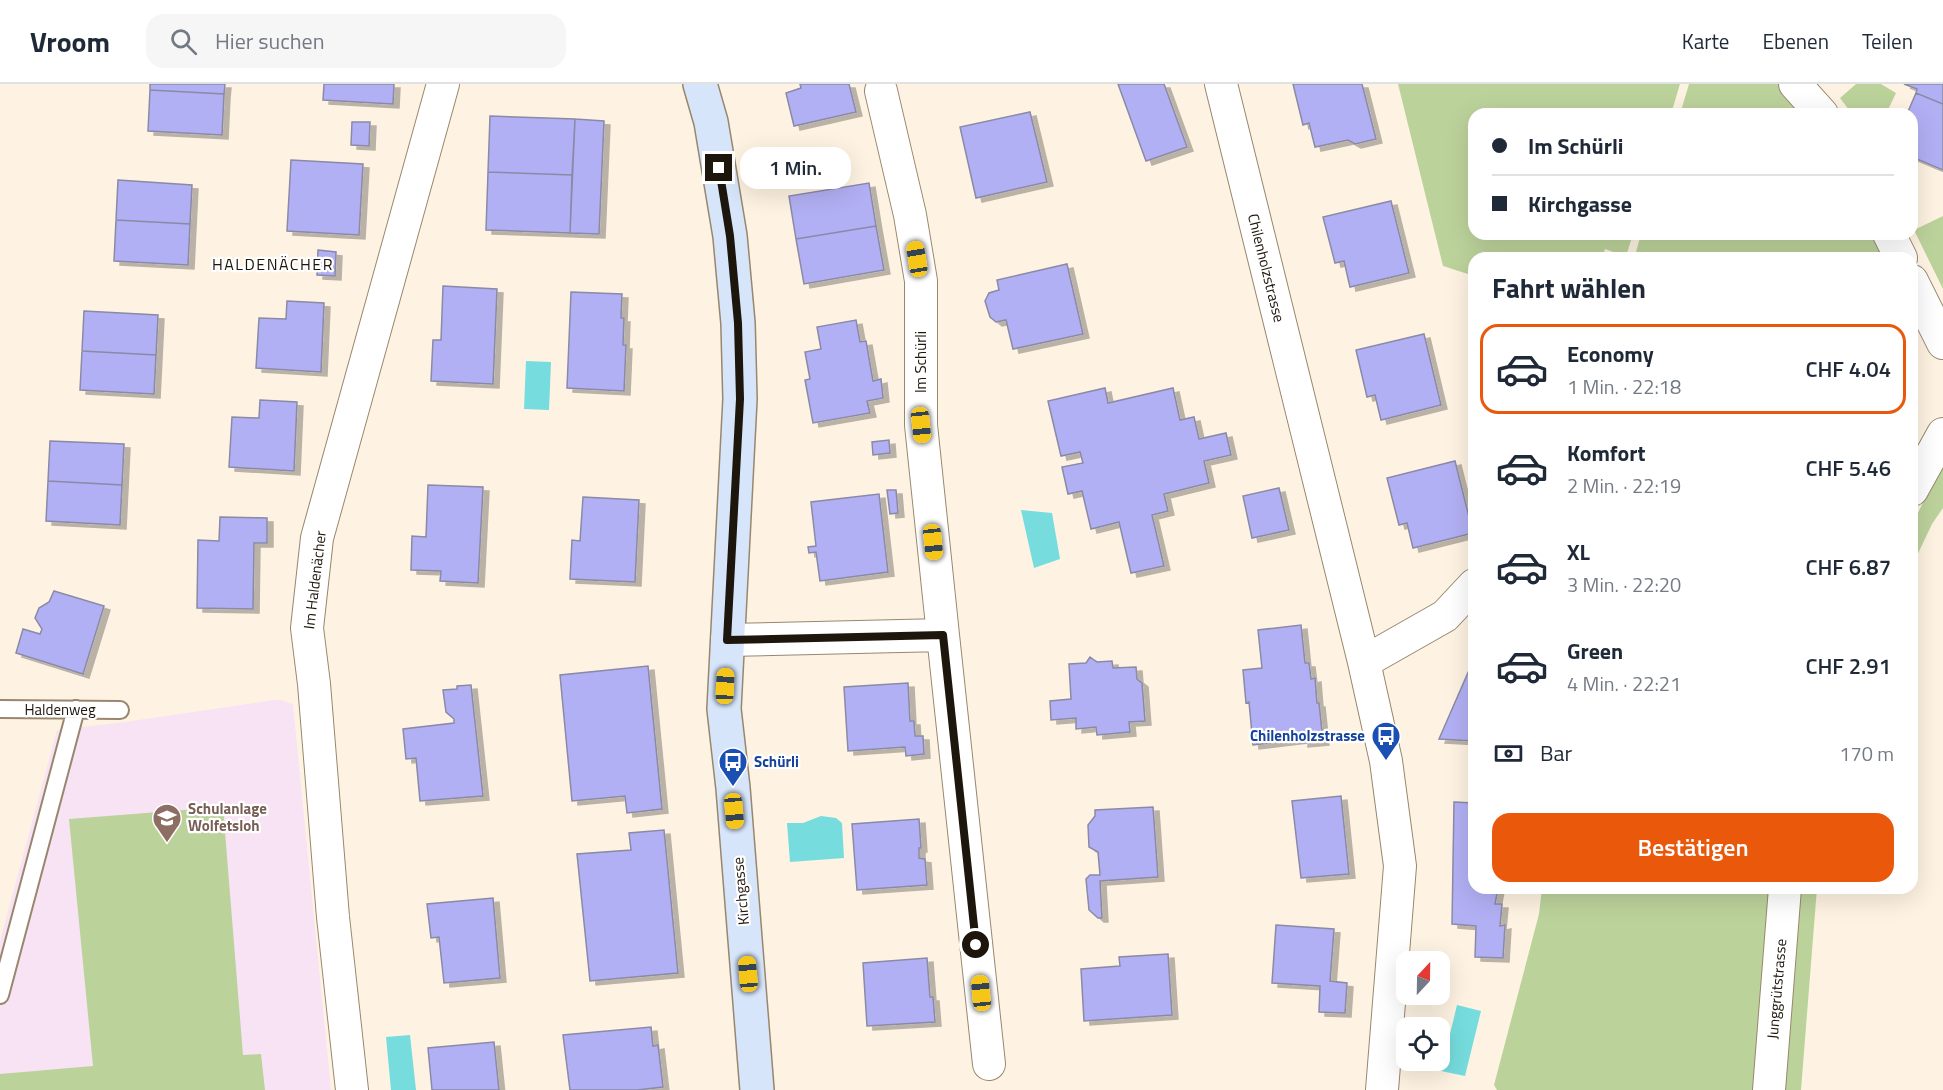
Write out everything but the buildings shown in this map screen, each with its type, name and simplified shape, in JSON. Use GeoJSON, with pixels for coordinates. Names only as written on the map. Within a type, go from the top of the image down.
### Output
{"type":"FeatureCollection","features":[{"type":"Feature","properties":{"kind":"street","name":"Im Haldenächer"},"geometry":{"type":"LineString","coordinates":[[352,1090],[333,917],[314,684],[307,628],[317,538],[443,84]]}},
{"type":"Feature","properties":{"kind":"street","name":"Kirchgasse"},"geometry":{"type":"LineString","coordinates":[[700,84],[711,122],[730,236],[738,323],[740,399],[724,709],[734,800],[757,1090]]}},
{"type":"Feature","properties":{"kind":"street","name":"Chilenholzstrasse"},"geometry":{"type":"LineString","coordinates":[[1221,84],[1364,662],[1386,761],[1400,866],[1382,1090]]}},
{"type":"Feature","properties":{"kind":"street"},"geometry":{"type":"LineString","coordinates":[[1795,84],[1817,108]]}},
{"type":"Feature","properties":{"kind":"street","name":"Im Schürli"},"geometry":{"type":"LineString","coordinates":[[881,91],[910,215],[921,281],[921,425],[988,1064]]}},
{"type":"Feature","properties":{"kind":"street"},"geometry":{"type":"LineString","coordinates":[[1918,293],[1943,343]]}},
{"type":"Feature","properties":{"kind":"street"},"geometry":{"type":"LineString","coordinates":[[1918,479],[1943,434]]}},
{"type":"Feature","properties":{"kind":"street"},"geometry":{"type":"LineString","coordinates":[[1364,662],[1445,615],[1468,591]]}},
{"type":"Feature","properties":{"kind":"street"},"geometry":{"type":"LineString","coordinates":[[727,640],[943,635]]}},
{"type":"Feature","properties":{"kind":"street","name":"Junggrütstrasse"},"geometry":{"type":"LineString","coordinates":[[1769,1090],[1785,894]]}},
{"type":"Feature","properties":{"kind":"lane","name":"Haldenweg"},"geometry":{"type":"LineString","coordinates":[[0,709],[120,710]]}},
{"type":"Feature","properties":{"kind":"lane"},"geometry":{"type":"LineString","coordinates":[[0,995],[76,709]]}},
{"type":"Feature","properties":{"kind":"shaded area","name":"Schulanlage Wolfetsloh"},"geometry":{"type":"Polygon","coordinates":[[[274,700],[293,704],[331,1090],[0,1090],[0,941],[57,730],[274,700]]]}},
{"type":"Feature","properties":{"kind":"green space"},"geometry":{"type":"Polygon","coordinates":[[[1398,84],[1680,84],[1673,108],[1468,108],[1468,240],[1631,240],[1627,252],[1613,252],[1605,249],[1604,252],[1468,252],[1468,274],[1443,266],[1398,84]]]}},
{"type":"Feature","properties":{"kind":"green space"},"geometry":{"type":"Polygon","coordinates":[[[1689,84],[1783,84],[1805,108],[1682,108],[1689,84]]]}},
{"type":"Feature","properties":{"kind":"green space"},"geometry":{"type":"Polygon","coordinates":[[[1856,84],[1881,84],[1896,93],[1889,108],[1848,108],[1840,98],[1856,84]]]}},
{"type":"Feature","properties":{"kind":"green space"},"geometry":{"type":"Polygon","coordinates":[[[1943,216],[1943,289],[1918,238],[1918,228],[1943,216]]]}},
{"type":"Feature","properties":{"kind":"green space"},"geometry":{"type":"Polygon","coordinates":[[[1639,240],[1882,240],[1888,252],[1636,252],[1639,240]]]}},
{"type":"Feature","properties":{"kind":"green space"},"geometry":{"type":"Polygon","coordinates":[[[1943,462],[1943,508],[1932,524],[1918,553],[1918,513],[1943,462]]]}},
{"type":"Feature","properties":{"kind":"green space"},"geometry":{"type":"Polygon","coordinates":[[[223,807],[243,1055],[261,1054],[265,1090],[0,1090],[0,1074],[93,1066],[69,819],[223,807]]]}},
{"type":"Feature","properties":{"kind":"green space"},"geometry":{"type":"Polygon","coordinates":[[[1541,894],[1771,894],[1756,1090],[1497,1090],[1494,1085],[1539,914],[1541,894]]]}},
{"type":"Feature","properties":{"kind":"green space"},"geometry":{"type":"Polygon","coordinates":[[[1800,894],[1817,894],[1801,1090],[1785,1090],[1800,894]]]}},
{"type":"Feature","properties":{"kind":"water"},"geometry":{"type":"Polygon","coordinates":[[[526,361],[551,362],[549,410],[524,409],[526,361]]]}},
{"type":"Feature","properties":{"kind":"water"},"geometry":{"type":"Polygon","coordinates":[[[1021,510],[1052,513],[1060,559],[1034,568],[1021,510]]]}},
{"type":"Feature","properties":{"kind":"water"},"geometry":{"type":"Polygon","coordinates":[[[821,816],[836,818],[842,823],[844,858],[790,862],[787,823],[803,823],[821,816]]]}},
{"type":"Feature","properties":{"kind":"water"},"geometry":{"type":"Polygon","coordinates":[[[1457,1005],[1481,1011],[1465,1076],[1441,1071],[1450,1071],[1450,1034],[1457,1005]]]}},
{"type":"Feature","properties":{"kind":"water"},"geometry":{"type":"Polygon","coordinates":[[[410,1035],[416,1090],[391,1090],[386,1037],[410,1035]]]}},
{"type":"Feature","properties":{"kind":"place","name":"Chilenholzstrasse"},"geometry":{"type":"Point","coordinates":[1386,762]}},
{"type":"Feature","properties":{"kind":"place","name":"Schürli"},"geometry":{"type":"Point","coordinates":[733,788]}},
{"type":"Feature","properties":{"kind":"place","name":"Schulanlage Wolfetsloh"},"geometry":{"type":"Point","coordinates":[167,844]}},
{"type":"Feature","properties":{"kind":"district","name":"HALDENÄCHER"},"geometry":{"type":"Point","coordinates":[273,264]}},
{"type":"Feature","properties":{"kind":"route"},"geometry":{"type":"LineString","coordinates":[[719,168],[730,236],[738,323],[740,399],[727,640],[943,635],[976,945]]}}]}
